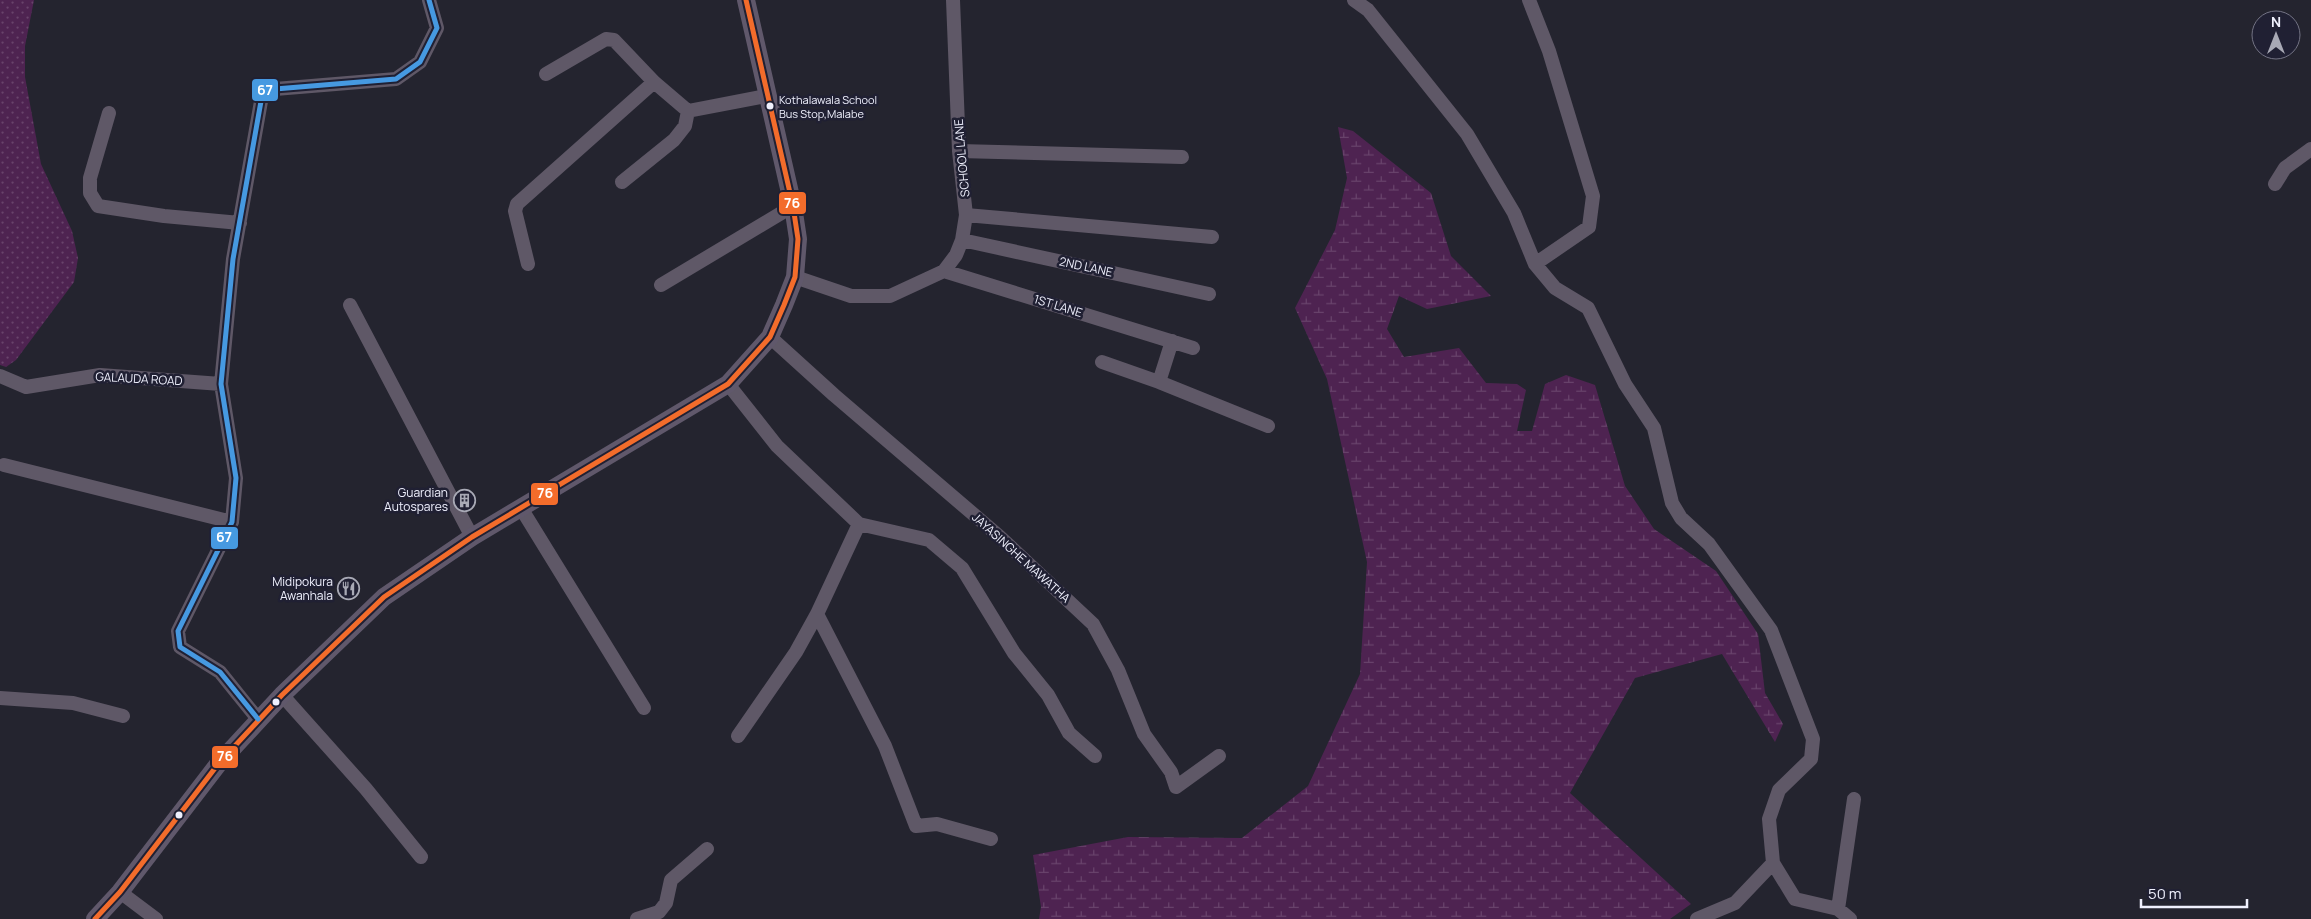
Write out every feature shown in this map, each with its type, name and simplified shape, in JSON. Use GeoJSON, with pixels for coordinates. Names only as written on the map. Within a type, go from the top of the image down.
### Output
{"type":"FeatureCollection","features":[{"type":"Feature","properties":{"kind":"main road"},"geometry":{"type":"LineString","coordinates":[[95,919],[120,892],[219,763],[258,719],[384,597],[472,537],[728,384],[770,338],[795,277],[798,239],[793,206],[766,96],[746,0]]}},
{"type":"Feature","properties":{"kind":"street"},"geometry":{"type":"LineString","coordinates":[[258,719],[220,672],[180,647],[178,630],[232,522],[236,478],[221,384],[234,259],[263,90],[396,80],[420,62],[436,28],[429,0]]}},
{"type":"Feature","properties":{"kind":"street","name":"SCHOOL LANE"},"geometry":{"type":"LineString","coordinates":[[795,277],[851,296],[890,296],[944,271],[956,255],[962,240],[966,215],[959,151],[953,0]]}},
{"type":"Feature","properties":{"kind":"street"},"geometry":{"type":"LineString","coordinates":[[1354,0],[1368,10],[1468,134],[1514,213],[1536,264],[1555,288],[1588,308],[1625,384],[1654,428],[1672,503],[1681,518],[1709,544],[1771,630],[1813,738],[1811,759],[1779,790],[1769,819],[1773,863],[1795,899],[1838,909],[1850,919]]}},
{"type":"Feature","properties":{"kind":"street"},"geometry":{"type":"LineString","coordinates":[[1529,0],[1549,51],[1593,196],[1588,227],[1536,264]]}},
{"type":"Feature","properties":{"kind":"street"},"geometry":{"type":"LineString","coordinates":[[546,74],[606,40],[614,40],[654,82],[688,111]]}},
{"type":"Feature","properties":{"kind":"street"},"geometry":{"type":"LineString","coordinates":[[528,264],[515,211],[517,204],[654,82]]}},
{"type":"Feature","properties":{"kind":"street"},"geometry":{"type":"LineString","coordinates":[[688,111],[766,96]]}},
{"type":"Feature","properties":{"kind":"street"},"geometry":{"type":"LineString","coordinates":[[622,182],[674,140],[685,126],[688,111]]}},
{"type":"Feature","properties":{"kind":"street"},"geometry":{"type":"LineString","coordinates":[[109,113],[90,178],[90,193],[98,206],[164,216],[240,223]]}},
{"type":"Feature","properties":{"kind":"street"},"geometry":{"type":"LineString","coordinates":[[2275,184],[2286,168],[2311,149]]}},
{"type":"Feature","properties":{"kind":"street"},"geometry":{"type":"LineString","coordinates":[[959,151],[1182,157]]}},
{"type":"Feature","properties":{"kind":"street"},"geometry":{"type":"LineString","coordinates":[[661,285],[793,206]]}},
{"type":"Feature","properties":{"kind":"street"},"geometry":{"type":"LineString","coordinates":[[966,215],[1212,237]]}},
{"type":"Feature","properties":{"kind":"street","name":"2ND LANE"},"geometry":{"type":"LineString","coordinates":[[962,240],[1209,294]]}},
{"type":"Feature","properties":{"kind":"street","name":"1ST LANE"},"geometry":{"type":"LineString","coordinates":[[944,271],[1193,348]]}},
{"type":"Feature","properties":{"kind":"street"},"geometry":{"type":"LineString","coordinates":[[350,305],[472,537]]}},
{"type":"Feature","properties":{"kind":"street","name":"JAYASINGHE MAWATHA"},"geometry":{"type":"LineString","coordinates":[[770,338],[834,396],[1000,537],[1093,624],[1118,670],[1144,734],[1171,772],[1176,787],[1220,756]]}},
{"type":"Feature","properties":{"kind":"street"},"geometry":{"type":"LineString","coordinates":[[1159,382],[1172,341]]}},
{"type":"Feature","properties":{"kind":"street"},"geometry":{"type":"LineString","coordinates":[[1102,362],[1159,382],[1268,426]]}},
{"type":"Feature","properties":{"kind":"street","name":"GALAUDA ROAD"},"geometry":{"type":"LineString","coordinates":[[0,376],[26,387],[100,375],[221,384]]}},
{"type":"Feature","properties":{"kind":"street"},"geometry":{"type":"LineString","coordinates":[[728,384],[777,446],[859,524],[929,540],[962,568],[1014,653],[1048,695],[1069,733],[1095,756]]}},
{"type":"Feature","properties":{"kind":"street"},"geometry":{"type":"LineString","coordinates":[[4,465],[232,522]]}},
{"type":"Feature","properties":{"kind":"street"},"geometry":{"type":"LineString","coordinates":[[521,508],[644,708]]}},
{"type":"Feature","properties":{"kind":"street"},"geometry":{"type":"LineString","coordinates":[[738,736],[796,652],[817,614],[859,524]]}},
{"type":"Feature","properties":{"kind":"street"},"geometry":{"type":"LineString","coordinates":[[817,614],[885,746],[916,826],[937,824],[991,839]]}},
{"type":"Feature","properties":{"kind":"street"},"geometry":{"type":"LineString","coordinates":[[282,695],[366,789],[421,857]]}},
{"type":"Feature","properties":{"kind":"street"},"geometry":{"type":"LineString","coordinates":[[0,698],[73,703],[123,716]]}},
{"type":"Feature","properties":{"kind":"street"},"geometry":{"type":"LineString","coordinates":[[1838,909],[1854,799]]}},
{"type":"Feature","properties":{"kind":"street"},"geometry":{"type":"LineString","coordinates":[[637,919],[659,912],[666,904],[671,880],[707,849]]}},
{"type":"Feature","properties":{"kind":"street"},"geometry":{"type":"LineString","coordinates":[[1697,919],[1735,903],[1773,863]]}},
{"type":"Feature","properties":{"kind":"street"},"geometry":{"type":"LineString","coordinates":[[120,892],[156,919]]}},
{"type":"Feature","properties":{"kind":"green space"},"geometry":{"type":"Polygon","coordinates":[[[0,0],[34,0],[25,46],[25,77],[41,164],[72,231],[78,258],[74,282],[16,360],[6,367],[0,365],[0,0]]]}},
{"type":"Feature","properties":{"kind":"green space"},"geometry":{"type":"Polygon","coordinates":[[[1338,127],[1353,131],[1431,193],[1451,256],[1491,296],[1427,309],[1399,296],[1387,329],[1404,357],[1459,348],[1486,383],[1517,384],[1526,390],[1517,431],[1532,431],[1545,384],[1566,375],[1595,385],[1625,486],[1654,529],[1716,571],[1758,634],[1765,693],[1783,724],[1775,742],[1722,654],[1635,678],[1570,793],[1691,904],[1670,919],[1039,919],[1041,907],[1033,855],[1128,837],[1242,838],[1308,786],[1360,674],[1367,562],[1327,379],[1295,308],[1335,230],[1347,178],[1338,127]]]}},
{"type":"Feature","properties":{"kind":"transit line","name":"67"},"geometry":{"type":"LineString","coordinates":[[258,719],[220,672],[180,647],[178,631],[232,522],[236,478],[221,384],[233,259],[263,90],[396,79],[420,62],[437,28],[429,0]]}},
{"type":"Feature","properties":{"kind":"transit line","name":"76"},"geometry":{"type":"LineString","coordinates":[[95,919],[120,892],[219,763],[282,695],[384,597],[472,537],[728,384],[770,337],[795,277],[798,239],[793,206],[746,0]]}},
{"type":"Feature","properties":{"kind":"place","name":"Kothalawala School Bus Stop,Malabe"},"geometry":{"type":"Point","coordinates":[770,106]}},
{"type":"Feature","properties":{"kind":"place","name":"Guardian Autospares"},"geometry":{"type":"Point","coordinates":[464,500]}},
{"type":"Feature","properties":{"kind":"place","name":"Midipokura Awanhala"},"geometry":{"type":"Point","coordinates":[349,589]}}]}
